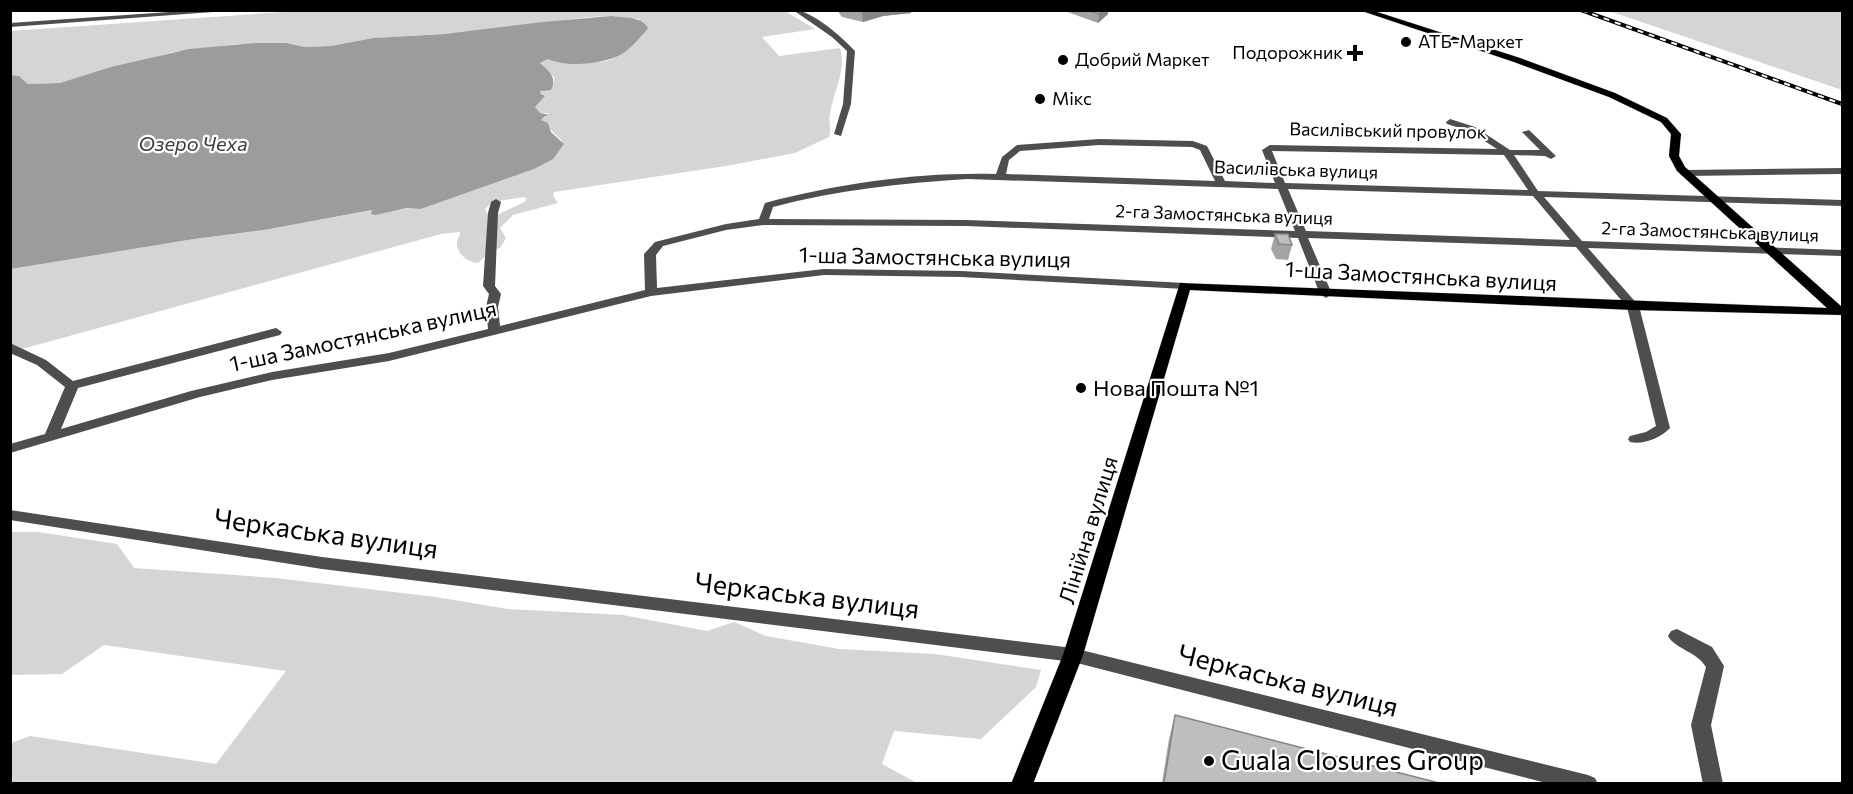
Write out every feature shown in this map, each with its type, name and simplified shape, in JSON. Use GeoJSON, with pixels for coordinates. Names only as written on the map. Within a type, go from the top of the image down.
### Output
{"type":"FeatureCollection","features":[{"type":"Feature","properties":{"kind":"main road"},"geometry":{"type":"LineString","coordinates":[[1362,10],[1517,60],[1538,74],[1604,98],[1623,100],[1648,111],[1672,127],[1676,134],[1674,156],[1685,173],[1841,312]]}},
{"type":"Feature","properties":{"kind":"main road","name":"1-ша Замостянська вулиця"},"geometry":{"type":"LineString","coordinates":[[1185,286],[1326,294],[1841,312]]}},
{"type":"Feature","properties":{"kind":"main road","name":"Лінійна вулиця"},"geometry":{"type":"LineString","coordinates":[[1022,783],[1073,655],[1185,286]]}},
{"type":"Feature","properties":{"kind":"street"},"geometry":{"type":"LineString","coordinates":[[10,25],[237,10]]}},
{"type":"Feature","properties":{"kind":"street"},"geometry":{"type":"LineString","coordinates":[[796,10],[841,39],[851,51],[847,104],[838,134]]}},
{"type":"Feature","properties":{"kind":"street"},"geometry":{"type":"LineString","coordinates":[[1450,122],[1472,129],[1507,152],[1536,193],[1633,306],[1664,428],[1651,435],[1635,439]]}},
{"type":"Feature","properties":{"kind":"street","name":"Василівський провулок"},"geometry":{"type":"LineString","coordinates":[[1281,186],[1267,150],[1270,148],[1507,152],[1550,155],[1526,132]]}},
{"type":"Feature","properties":{"kind":"street"},"geometry":{"type":"LineString","coordinates":[[1000,177],[1005,159],[1017,148],[1099,142],[1193,144],[1204,148],[1222,184]]}},
{"type":"Feature","properties":{"kind":"street"},"geometry":{"type":"LineString","coordinates":[[1685,173],[1842,171]]}},
{"type":"Feature","properties":{"kind":"street","name":"Василівська вулиця"},"geometry":{"type":"LineString","coordinates":[[763,222],[769,205],[794,198],[895,181],[967,176],[1842,203]]}},
{"type":"Feature","properties":{"kind":"street"},"geometry":{"type":"LineString","coordinates":[[1281,186],[1326,294]]}},
{"type":"Feature","properties":{"kind":"street"},"geometry":{"type":"LineString","coordinates":[[494,331],[492,307],[495,294],[489,286],[493,213],[496,202]]}},
{"type":"Feature","properties":{"kind":"street","name":"2-га Замостянська вулиця"},"geometry":{"type":"LineString","coordinates":[[651,292],[650,254],[659,244],[726,227],[763,222],[966,223],[1842,253]]}},
{"type":"Feature","properties":{"kind":"street","name":"1-ша Замостянська вулиця"},"geometry":{"type":"LineString","coordinates":[[10,449],[240,383],[389,357],[651,292],[824,272],[962,274],[1185,286]]}},
{"type":"Feature","properties":{"kind":"street"},"geometry":{"type":"LineString","coordinates":[[10,347],[22,355],[43,363],[63,381],[72,385],[276,332]]}},
{"type":"Feature","properties":{"kind":"street"},"geometry":{"type":"LineString","coordinates":[[51,436],[72,385]]}},
{"type":"Feature","properties":{"kind":"street","name":"Черкаська вулиця"},"geometry":{"type":"LineString","coordinates":[[10,515],[322,563],[1073,655],[1587,783]]}},
{"type":"Feature","properties":{"kind":"street"},"geometry":{"type":"LineString","coordinates":[[1677,636],[1706,652],[1715,666],[1701,725],[1713,783]]}},
{"type":"Feature","properties":{"kind":"shaded area"},"geometry":{"type":"Polygon","coordinates":[[[312,10],[783,10],[815,29],[762,37],[779,56],[840,48],[842,64],[830,114],[829,137],[795,153],[726,166],[554,192],[553,196],[558,203],[513,215],[500,228],[506,238],[500,248],[492,250],[478,263],[466,259],[458,250],[457,242],[460,232],[441,234],[11,352],[11,269],[264,230],[373,210],[384,213],[407,208],[421,209],[534,169],[562,141],[541,120],[545,116],[550,116],[548,113],[540,113],[534,107],[545,95],[540,91],[554,83],[554,77],[540,63],[548,59],[580,63],[612,59],[643,35],[639,19],[611,16],[459,33],[373,38],[331,46],[238,44],[173,52],[60,83],[28,84],[19,76],[11,75],[10,31],[312,10]],[[524,197],[492,202],[485,209],[488,215],[493,217],[527,199],[524,197]]]}},
{"type":"Feature","properties":{"kind":"shaded area"},"geometry":{"type":"Polygon","coordinates":[[[1609,11],[1842,11],[1842,90],[1609,11]]]}},
{"type":"Feature","properties":{"kind":"shaded area"},"geometry":{"type":"Polygon","coordinates":[[[11,532],[38,532],[117,544],[134,568],[276,578],[436,597],[508,609],[623,615],[707,631],[734,622],[766,636],[839,649],[935,654],[1041,670],[1036,687],[981,739],[894,731],[882,764],[917,783],[11,783],[11,743],[30,736],[216,764],[286,671],[104,645],[62,674],[11,675],[11,532]]]}},
{"type":"Feature","properties":{"kind":"water","name":"Озеро Чеха"},"geometry":{"type":"Polygon","coordinates":[[[611,16],[637,19],[648,28],[622,54],[606,60],[575,64],[548,59],[540,63],[553,78],[553,85],[551,90],[540,91],[545,96],[535,107],[540,113],[551,115],[541,120],[548,123],[551,132],[564,144],[553,159],[534,169],[421,209],[406,208],[376,215],[371,214],[372,210],[264,230],[11,269],[11,75],[19,76],[28,84],[60,83],[111,67],[189,49],[254,43],[286,43],[304,47],[331,46],[373,38],[445,34],[611,16]]]}},
{"type":"Feature","properties":{"kind":"building"},"geometry":{"type":"Polygon","coordinates":[[[1087,10],[1103,10],[1099,14],[1087,10]]]}},
{"type":"Feature","properties":{"kind":"building"},"geometry":{"type":"Polygon","coordinates":[[[1275,234],[1288,234],[1292,245],[1279,244],[1275,234]]]}},
{"type":"Feature","properties":{"kind":"building"},"geometry":{"type":"Polygon","coordinates":[[[1175,715],[1439,783],[1164,783],[1175,715]]]}},
{"type":"Feature","properties":{"kind":"railway"},"geometry":{"type":"LineString","coordinates":[[1581,10],[1842,104]]}},
{"type":"Feature","properties":{"kind":"place","name":"АТБ-Маркет"},"geometry":{"type":"Point","coordinates":[1406,42]}},
{"type":"Feature","properties":{"kind":"place","name":"Подорожник"},"geometry":{"type":"Point","coordinates":[1355,53]}},
{"type":"Feature","properties":{"kind":"place","name":"Добрий Маркет"},"geometry":{"type":"Point","coordinates":[1063,60]}},
{"type":"Feature","properties":{"kind":"place","name":"Мікс"},"geometry":{"type":"Point","coordinates":[1040,99]}},
{"type":"Feature","properties":{"kind":"place","name":"Нова Пошта №1"},"geometry":{"type":"Point","coordinates":[1081,388]}},
{"type":"Feature","properties":{"kind":"place","name":"Guala Closures Group"},"geometry":{"type":"Point","coordinates":[1209,761]}}]}
